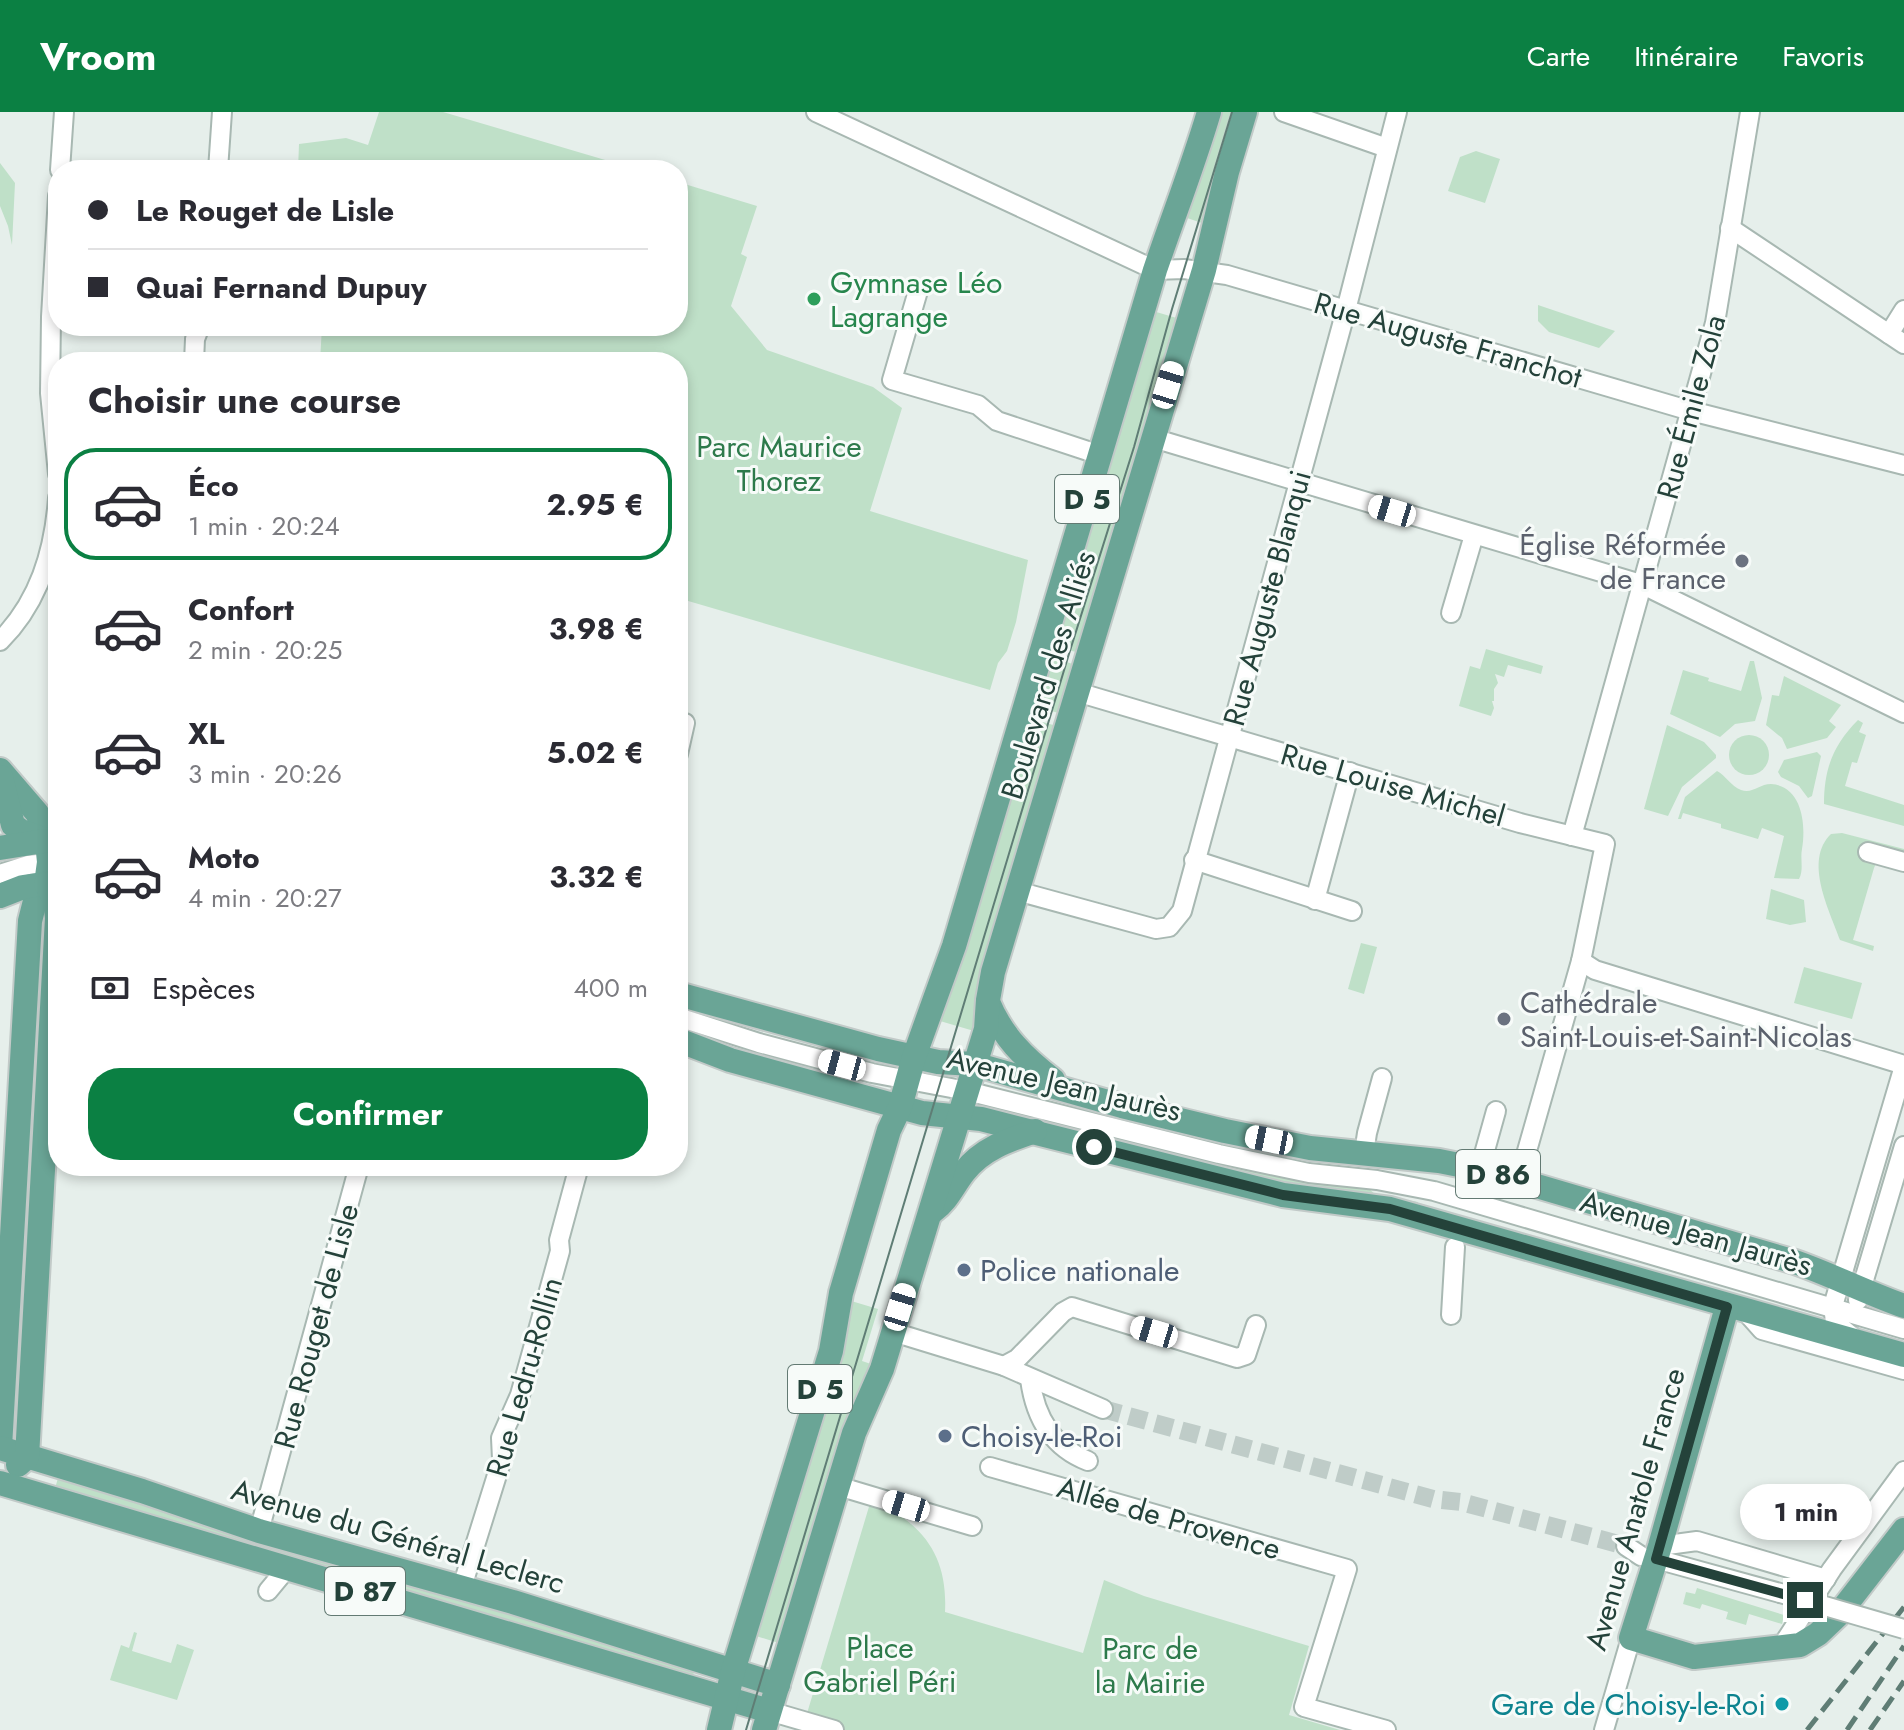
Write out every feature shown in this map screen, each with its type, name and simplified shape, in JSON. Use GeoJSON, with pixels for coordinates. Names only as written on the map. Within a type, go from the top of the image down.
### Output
{"type":"FeatureCollection","features":[{"type":"Feature","properties":{"kind":"main road","name":"D 5"},"geometry":{"type":"LineString","coordinates":[[1155,270],[1209,112]]}},
{"type":"Feature","properties":{"kind":"main road","name":"Boulevard des Alliés"},"geometry":{"type":"LineString","coordinates":[[967,1091],[986,1029],[993,972],[1204,270],[1245,112]]}},
{"type":"Feature","properties":{"kind":"main road","name":"Boulevard des Alliés"},"geometry":{"type":"LineString","coordinates":[[910,1068],[954,946],[1155,270]]}},
{"type":"Feature","properties":{"kind":"main road"},"geometry":{"type":"LineString","coordinates":[[0,771],[13,825],[48,865]]}},
{"type":"Feature","properties":{"kind":"main road"},"geometry":{"type":"LineString","coordinates":[[0,848],[48,865]]}},
{"type":"Feature","properties":{"kind":"main road"},"geometry":{"type":"LineString","coordinates":[[0,896],[48,865]]}},
{"type":"Feature","properties":{"kind":"main road"},"geometry":{"type":"LineString","coordinates":[[0,1448],[6,1280],[24,1059],[30,921],[48,865]]}},
{"type":"Feature","properties":{"kind":"main road","name":"D 86"},"geometry":{"type":"LineString","coordinates":[[688,997],[910,1068]]}},
{"type":"Feature","properties":{"kind":"main road"},"geometry":{"type":"LineString","coordinates":[[988,1000],[996,1022],[1018,1051],[1065,1089]]}},
{"type":"Feature","properties":{"kind":"main road","name":"D 86"},"geometry":{"type":"LineString","coordinates":[[688,1044],[730,1060],[900,1107]]}},
{"type":"Feature","properties":{"kind":"main road","name":"Avenue Jean Jaurès"},"geometry":{"type":"LineString","coordinates":[[910,1068],[974,1064],[1122,1106],[1225,1131],[1310,1148],[1439,1161],[1519,1179],[1795,1262],[1904,1306]]}},
{"type":"Feature","properties":{"kind":"main road","name":"D 5"},"geometry":{"type":"LineString","coordinates":[[719,1730],[733,1671],[831,1351],[841,1293],[910,1068]]}},
{"type":"Feature","properties":{"kind":"main road","name":"D 5"},"geometry":{"type":"LineString","coordinates":[[766,1720],[854,1433],[882,1369],[967,1091]]}},
{"type":"Feature","properties":{"kind":"main road"},"geometry":{"type":"LineString","coordinates":[[8,1478],[39,1283],[48,1101]]}},
{"type":"Feature","properties":{"kind":"main road","name":"Avenue Jean Jaurès"},"geometry":{"type":"LineString","coordinates":[[900,1107],[931,1115],[974,1117],[1035,1131],[1283,1195],[1390,1209],[1904,1355]]}},
{"type":"Feature","properties":{"kind":"main road"},"geometry":{"type":"LineString","coordinates":[[928,1215],[947,1201],[956,1183],[976,1158],[1004,1142],[1035,1131]]}},
{"type":"Feature","properties":{"kind":"main road","name":"Avenue Anatole France"},"geometry":{"type":"LineString","coordinates":[[1631,1638],[1646,1552],[1737,1310]]}},
{"type":"Feature","properties":{"kind":"main road","name":"Avenue du Général Leclerc"},"geometry":{"type":"LineString","coordinates":[[0,1448],[8,1478]]}},
{"type":"Feature","properties":{"kind":"main road","name":"Avenue du Général Leclerc"},"geometry":{"type":"LineString","coordinates":[[8,1478],[142,1491],[259,1531],[462,1587],[778,1685]]}},
{"type":"Feature","properties":{"kind":"main road","name":"Avenue du Général Leclerc"},"geometry":{"type":"LineString","coordinates":[[8,1478],[287,1568],[726,1699],[766,1720]]}},
{"type":"Feature","properties":{"kind":"main road"},"geometry":{"type":"LineString","coordinates":[[1631,1638],[1694,1657],[1800,1645],[1818,1634],[1853,1597],[1904,1530]]}},
{"type":"Feature","properties":{"kind":"street"},"geometry":{"type":"LineString","coordinates":[[61,160],[64,112]]}},
{"type":"Feature","properties":{"kind":"street"},"geometry":{"type":"LineString","coordinates":[[219,160],[222,112]]}},
{"type":"Feature","properties":{"kind":"street"},"geometry":{"type":"LineString","coordinates":[[816,112],[1155,270]]}},
{"type":"Feature","properties":{"kind":"street"},"geometry":{"type":"LineString","coordinates":[[1284,112],[1387,148]]}},
{"type":"Feature","properties":{"kind":"street","name":"Rue Auguste Blanqui"},"geometry":{"type":"LineString","coordinates":[[1017,891],[1172,932],[1185,900],[1397,112]]}},
{"type":"Feature","properties":{"kind":"street","name":"Rue Émile Zola"},"geometry":{"type":"LineString","coordinates":[[1572,836],[1715,323],[1750,112]]}},
{"type":"Feature","properties":{"kind":"street"},"geometry":{"type":"LineString","coordinates":[[1730,228],[1897,339],[1904,310]]}},
{"type":"Feature","properties":{"kind":"street","name":"Rue Auguste Franchot"},"geometry":{"type":"LineString","coordinates":[[1155,270],[1204,270],[1346,310],[1689,419],[1904,465]]}},
{"type":"Feature","properties":{"kind":"street"},"geometry":{"type":"LineString","coordinates":[[918,291],[892,380],[978,405],[997,421],[1100,455]]}},
{"type":"Feature","properties":{"kind":"street"},"geometry":{"type":"LineString","coordinates":[[1153,438],[1641,584],[1902,709]]}},
{"type":"Feature","properties":{"kind":"street"},"geometry":{"type":"LineString","coordinates":[[1451,613],[1474,535]]}},
{"type":"Feature","properties":{"kind":"street"},"geometry":{"type":"LineString","coordinates":[[0,641],[30,602],[48,564]]}},
{"type":"Feature","properties":{"kind":"street","name":"Rue Louise Michel"},"geometry":{"type":"LineString","coordinates":[[1077,692],[1605,844],[1581,961]]}},
{"type":"Feature","properties":{"kind":"street"},"geometry":{"type":"LineString","coordinates":[[1315,900],[1350,772]]}},
{"type":"Feature","properties":{"kind":"street"},"geometry":{"type":"LineString","coordinates":[[1868,852],[1904,862]]}},
{"type":"Feature","properties":{"kind":"street"},"geometry":{"type":"LineString","coordinates":[[1194,860],[1352,911]]}},
{"type":"Feature","properties":{"kind":"street"},"geometry":{"type":"LineString","coordinates":[[0,874],[28,865],[48,865]]}},
{"type":"Feature","properties":{"kind":"street"},"geometry":{"type":"LineString","coordinates":[[1519,1179],[1581,961],[1595,970],[1904,1065],[1840,1279],[1835,1322],[1862,1344]]}},
{"type":"Feature","properties":{"kind":"street"},"geometry":{"type":"LineString","coordinates":[[688,1020],[759,1043],[910,1068]]}},
{"type":"Feature","properties":{"kind":"street"},"geometry":{"type":"LineString","coordinates":[[24,1059],[48,1060]]}},
{"type":"Feature","properties":{"kind":"street","name":"Avenue Jean Jaurès"},"geometry":{"type":"LineString","coordinates":[[910,1068],[967,1091],[1280,1167],[1434,1191],[1904,1329]]}},
{"type":"Feature","properties":{"kind":"street"},"geometry":{"type":"LineString","coordinates":[[1364,1153],[1382,1078]]}},
{"type":"Feature","properties":{"kind":"street"},"geometry":{"type":"LineString","coordinates":[[1484,1154],[1496,1111]]}},
{"type":"Feature","properties":{"kind":"street"},"geometry":{"type":"LineString","coordinates":[[1838,1308],[1855,1304],[1863,1292],[1904,1146]]}},
{"type":"Feature","properties":{"kind":"street","name":"Rue Rouget de Lisle"},"geometry":{"type":"LineString","coordinates":[[259,1531],[356,1176]]}},
{"type":"Feature","properties":{"kind":"street","name":"Rue Ledru-Rollin"},"geometry":{"type":"LineString","coordinates":[[462,1587],[502,1459],[501,1438],[520,1395],[560,1251],[559,1240],[576,1176]]}},
{"type":"Feature","properties":{"kind":"street"},"geometry":{"type":"LineString","coordinates":[[1451,1315],[1455,1247]]}},
{"type":"Feature","properties":{"kind":"street"},"geometry":{"type":"LineString","coordinates":[[6,1280],[39,1283]]}},
{"type":"Feature","properties":{"kind":"street"},"geometry":{"type":"LineString","coordinates":[[1004,1366],[1017,1359],[1063,1312],[1072,1307],[1237,1358],[1246,1355],[1256,1325]]}},
{"type":"Feature","properties":{"kind":"street","name":"Avenue Jean Jaurès"},"geometry":{"type":"LineString","coordinates":[[1737,1310],[1762,1330],[1904,1370]]}},
{"type":"Feature","properties":{"kind":"street"},"geometry":{"type":"LineString","coordinates":[[893,1332],[1004,1366],[1103,1409]]}},
{"type":"Feature","properties":{"kind":"street"},"geometry":{"type":"LineString","coordinates":[[1030,1379],[1034,1402],[1050,1433],[1064,1449],[1088,1461]]}},
{"type":"Feature","properties":{"kind":"street","name":"Allée de Provence"},"geometry":{"type":"LineString","coordinates":[[990,1467],[1347,1569],[1304,1707],[1386,1730]]}},
{"type":"Feature","properties":{"kind":"street"},"geometry":{"type":"LineString","coordinates":[[1780,1649],[1904,1471]]}},
{"type":"Feature","properties":{"kind":"street"},"geometry":{"type":"LineString","coordinates":[[838,1486],[972,1526]]}},
{"type":"Feature","properties":{"kind":"street"},"geometry":{"type":"LineString","coordinates":[[1646,1552],[1697,1541],[1826,1579]]}},
{"type":"Feature","properties":{"kind":"street"},"geometry":{"type":"LineString","coordinates":[[1646,1552],[1904,1629]]}},
{"type":"Feature","properties":{"kind":"street"},"geometry":{"type":"LineString","coordinates":[[268,1591],[287,1568]]}},
{"type":"Feature","properties":{"kind":"street","name":"Avenue Anatole France"},"geometry":{"type":"LineString","coordinates":[[1604,1730],[1631,1638]]}},
{"type":"Feature","properties":{"kind":"street"},"geometry":{"type":"LineString","coordinates":[[766,1720],[834,1730]]}},
{"type":"Feature","properties":{"kind":"green space"},"geometry":{"type":"Polygon","coordinates":[[[379,112],[443,112],[605,160],[298,160],[299,144],[346,138],[368,145],[379,112]]]}},
{"type":"Feature","properties":{"kind":"green space"},"geometry":{"type":"Polygon","coordinates":[[[1219,112],[1235,112],[1202,223],[1187,218],[1219,112]]]}},
{"type":"Feature","properties":{"kind":"green space"},"geometry":{"type":"Polygon","coordinates":[[[1476,151],[1500,159],[1485,203],[1448,191],[1460,157],[1476,151]]]}},
{"type":"Feature","properties":{"kind":"green space"},"geometry":{"type":"Polygon","coordinates":[[[0,163],[15,183],[12,245],[0,206],[0,163]]]}},
{"type":"Feature","properties":{"kind":"green space","name":"Parc Maurice Thorez"},"geometry":{"type":"Polygon","coordinates":[[[688,185],[757,206],[741,254],[747,257],[731,306],[767,350],[873,387],[902,408],[870,511],[1028,560],[1016,622],[990,690],[688,601],[688,352],[321,352],[321,336],[688,336],[688,185]]]}},
{"type":"Feature","properties":{"kind":"green space"},"geometry":{"type":"Polygon","coordinates":[[[1538,305],[1615,331],[1599,348],[1549,332],[1538,321],[1538,305]]]}},
{"type":"Feature","properties":{"kind":"green space"},"geometry":{"type":"Polygon","coordinates":[[[1153,311],[1180,319],[1080,653],[1052,646],[1153,311]]]}},
{"type":"Feature","properties":{"kind":"green space"},"geometry":{"type":"Polygon","coordinates":[[[1486,649],[1543,666],[1541,674],[1508,665],[1504,677],[1495,674],[1498,683],[1494,689],[1491,716],[1459,706],[1470,666],[1480,669],[1486,649]]]}},
{"type":"Feature","properties":{"kind":"green space"},"geometry":{"type":"Polygon","coordinates":[[[1050,657],[1076,665],[1062,714],[1034,706],[1050,657]]]}},
{"type":"Feature","properties":{"kind":"green space"},"geometry":{"type":"Polygon","coordinates":[[[1750,661],[1754,661],[1762,698],[1755,721],[1735,724],[1720,737],[1670,714],[1683,670],[1741,691],[1750,661]]]}},
{"type":"Feature","properties":{"kind":"green space"},"geometry":{"type":"Polygon","coordinates":[[[1784,676],[1841,705],[1829,721],[1836,727],[1827,738],[1787,749],[1782,738],[1766,725],[1772,695],[1779,696],[1784,676]]]}},
{"type":"Feature","properties":{"kind":"green space"},"geometry":{"type":"Polygon","coordinates":[[[1031,719],[1057,726],[974,1031],[940,1021],[1031,719]]]}},
{"type":"Feature","properties":{"kind":"green space"},"geometry":{"type":"Polygon","coordinates":[[[1858,720],[1863,723],[1859,732],[1866,735],[1857,763],[1852,762],[1845,786],[1904,805],[1904,826],[1824,804],[1828,769],[1836,748],[1858,720]]]}},
{"type":"Feature","properties":{"kind":"green space"},"geometry":{"type":"Polygon","coordinates":[[[1667,725],[1704,742],[1716,755],[1682,787],[1668,816],[1644,809],[1667,725]]]}},
{"type":"Feature","properties":{"kind":"green space"},"geometry":{"type":"Polygon","coordinates":[[[1749,735],[1763,741],[1769,755],[1763,769],[1749,775],[1735,769],[1729,755],[1735,741],[1749,735]]]}},
{"type":"Feature","properties":{"kind":"green space"},"geometry":{"type":"Polygon","coordinates":[[[1817,752],[1821,756],[1812,796],[1808,798],[1799,786],[1781,777],[1778,772],[1784,760],[1817,752]]]}},
{"type":"Feature","properties":{"kind":"green space"},"geometry":{"type":"Polygon","coordinates":[[[1717,771],[1741,790],[1749,791],[1771,784],[1782,786],[1796,799],[1803,829],[1799,879],[1774,878],[1784,836],[1762,828],[1758,839],[1683,813],[1678,819],[1685,797],[1717,771]]]}},
{"type":"Feature","properties":{"kind":"green space"},"geometry":{"type":"Polygon","coordinates":[[[1842,833],[1904,849],[1904,857],[1878,859],[1874,868],[1853,940],[1874,946],[1873,951],[1840,940],[1821,886],[1819,858],[1823,845],[1831,834],[1842,833]]]}},
{"type":"Feature","properties":{"kind":"green space"},"geometry":{"type":"Polygon","coordinates":[[[1771,889],[1804,900],[1806,922],[1790,925],[1766,919],[1771,889]]]}},
{"type":"Feature","properties":{"kind":"green space"},"geometry":{"type":"Polygon","coordinates":[[[1361,943],[1377,947],[1364,994],[1348,989],[1361,943]]]}},
{"type":"Feature","properties":{"kind":"green space"},"geometry":{"type":"Polygon","coordinates":[[[1804,967],[1862,983],[1852,1019],[1794,1003],[1804,967]]]}},
{"type":"Feature","properties":{"kind":"green space"},"geometry":{"type":"Polygon","coordinates":[[[1223,1165],[1295,1180],[1368,1188],[1376,1195],[1418,1202],[1416,1208],[1282,1185],[1222,1171],[1223,1165]]]}},
{"type":"Feature","properties":{"kind":"green space"},"geometry":{"type":"Polygon","coordinates":[[[848,1300],[878,1309],[862,1361],[874,1365],[782,1644],[756,1636],[848,1327],[848,1300]]]}},
{"type":"Feature","properties":{"kind":"green space"},"geometry":{"type":"Polygon","coordinates":[[[59,1475],[695,1668],[693,1676],[55,1488],[59,1475]]]}},
{"type":"Feature","properties":{"kind":"green space","name":"Parc de la Mairie"},"geometry":{"type":"Polygon","coordinates":[[[871,1500],[904,1519],[928,1543],[942,1574],[945,1612],[1083,1653],[1104,1580],[1144,1596],[1309,1646],[1289,1715],[1340,1730],[802,1730],[871,1500]]]}},
{"type":"Feature","properties":{"kind":"green space"},"geometry":{"type":"Polygon","coordinates":[[[1697,1588],[1784,1615],[1782,1624],[1749,1614],[1746,1625],[1726,1619],[1728,1612],[1702,1604],[1700,1609],[1683,1604],[1686,1592],[1695,1594],[1697,1588]]]}},
{"type":"Feature","properties":{"kind":"green space"},"geometry":{"type":"Polygon","coordinates":[[[134,1632],[137,1633],[132,1651],[171,1663],[177,1644],[194,1650],[177,1700],[110,1680],[121,1645],[129,1648],[134,1632]]]}},
{"type":"Feature","properties":{"kind":"tunnel"},"geometry":{"type":"LineString","coordinates":[[1103,1409],[1433,1499],[1461,1502],[1626,1546]]}},
{"type":"Feature","properties":{"kind":"tram line"},"geometry":{"type":"LineString","coordinates":[[746,1730],[1134,447],[1232,112]]}},
{"type":"Feature","properties":{"kind":"railway"},"geometry":{"type":"LineString","coordinates":[[1807,1730],[1904,1607]]}},
{"type":"Feature","properties":{"kind":"railway"},"geometry":{"type":"LineString","coordinates":[[1847,1730],[1904,1646]]}},
{"type":"Feature","properties":{"kind":"railway"},"geometry":{"type":"LineString","coordinates":[[1870,1730],[1904,1681]]}},
{"type":"Feature","properties":{"kind":"place","name":"Gymnase Léo Lagrange"},"geometry":{"type":"Point","coordinates":[814,299]}},
{"type":"Feature","properties":{"kind":"place","name":"Église Réformée de France"},"geometry":{"type":"Point","coordinates":[1742,561]}},
{"type":"Feature","properties":{"kind":"place","name":"Cathédrale Saint-Louis-et-Saint-Nicolas"},"geometry":{"type":"Point","coordinates":[1504,1019]}},
{"type":"Feature","properties":{"kind":"place","name":"Police nationale"},"geometry":{"type":"Point","coordinates":[964,1270]}},
{"type":"Feature","properties":{"kind":"place","name":"Choisy-le-Roi"},"geometry":{"type":"Point","coordinates":[945,1436]}},
{"type":"Feature","properties":{"kind":"place","name":"Gare de Choisy-le-Roi"},"geometry":{"type":"Point","coordinates":[1782,1704]}},
{"type":"Feature","properties":{"kind":"route"},"geometry":{"type":"LineString","coordinates":[[1094,1147],[1283,1195],[1390,1209],[1727,1307],[1656,1559],[1805,1600]]}},
{"type":"Feature","properties":{"kind":"park label","name":"Place Gabriel Péri"},"geometry":{"type":"Point","coordinates":[880,1664]}}]}
